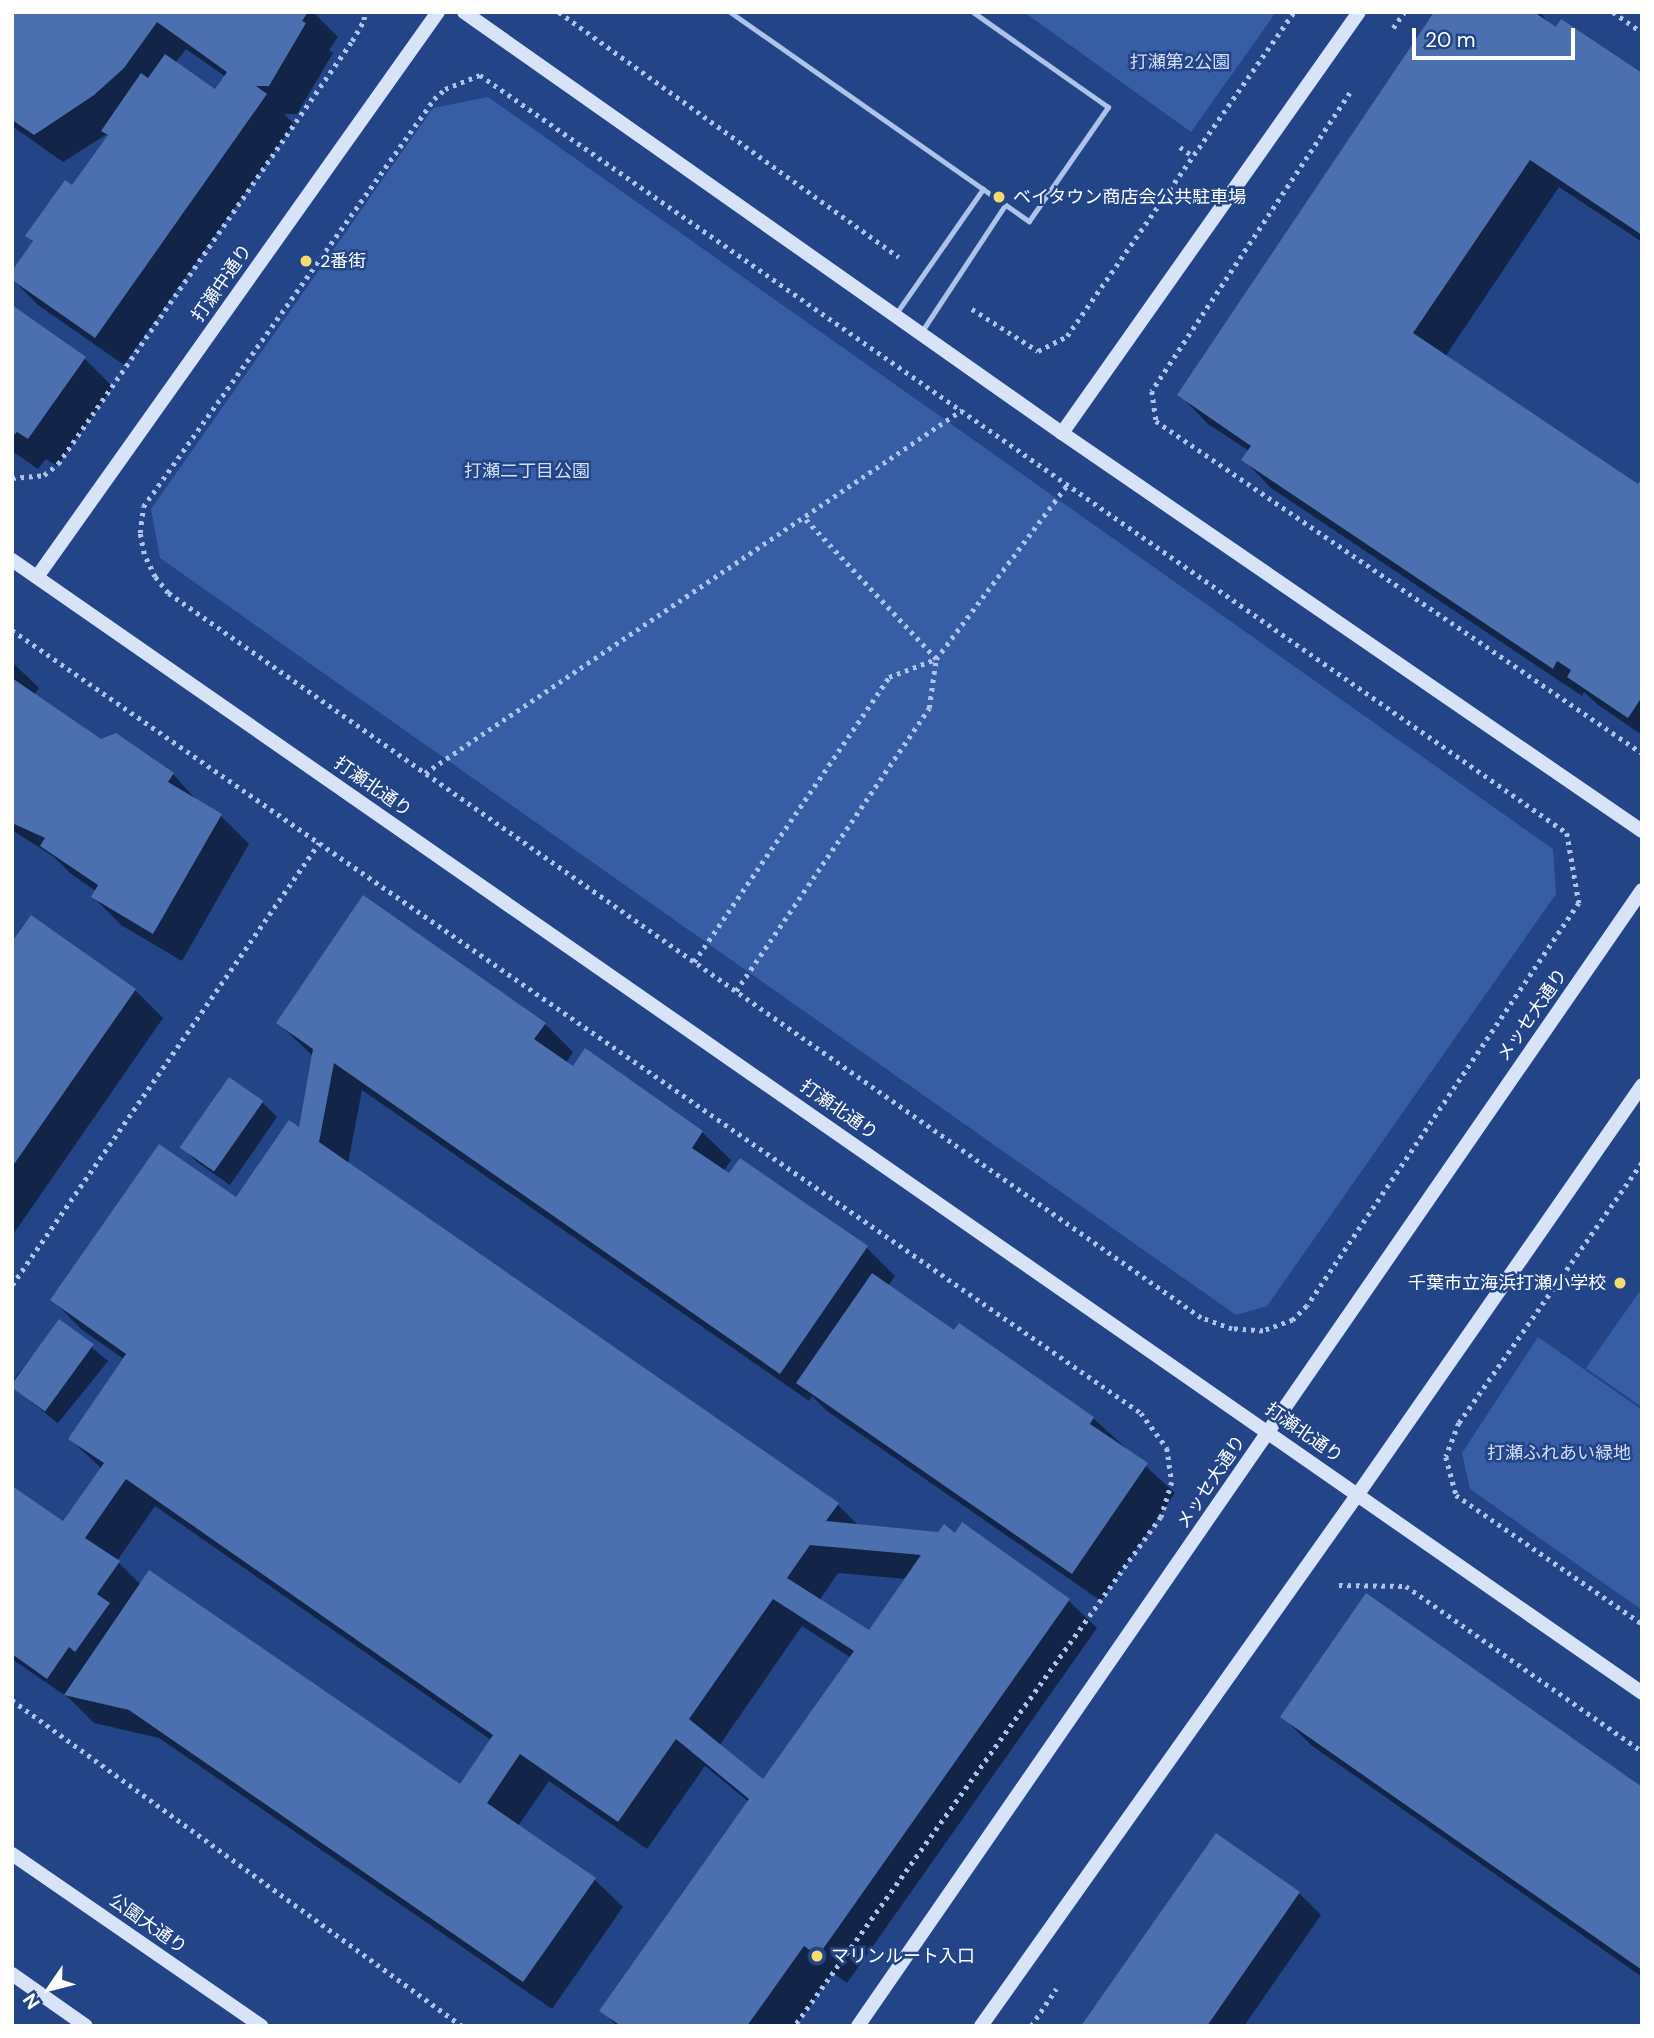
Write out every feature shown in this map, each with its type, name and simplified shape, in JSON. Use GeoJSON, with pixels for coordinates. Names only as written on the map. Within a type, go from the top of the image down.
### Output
{"type":"FeatureCollection","features":[{"type":"Feature","properties":{"kind":"street","name":"打瀬中通り"},"geometry":{"type":"LineString","coordinates":[[37,577],[438,12]]}},
{"type":"Feature","properties":{"kind":"street"},"geometry":{"type":"LineString","coordinates":[[464,12],[1062,433],[1642,831]]}},
{"type":"Feature","properties":{"kind":"street"},"geometry":{"type":"LineString","coordinates":[[1062,433],[1359,12]]}},
{"type":"Feature","properties":{"kind":"street","name":"打瀬北通り"},"geometry":{"type":"LineString","coordinates":[[12,560],[1642,1693]]}},
{"type":"Feature","properties":{"kind":"street","name":"メッセ大通り"},"geometry":{"type":"LineString","coordinates":[[858,2026],[1642,890]]}},
{"type":"Feature","properties":{"kind":"street"},"geometry":{"type":"LineString","coordinates":[[981,2026],[1358,1494],[1642,1084]]}},
{"type":"Feature","properties":{"kind":"street","name":"公園大通り"},"geometry":{"type":"LineString","coordinates":[[12,1854],[261,2026]]}},
{"type":"Feature","properties":{"kind":"street"},"geometry":{"type":"LineString","coordinates":[[12,1974],[86,2026]]}},
{"type":"Feature","properties":{"kind":"lane"},"geometry":{"type":"LineString","coordinates":[[730,12],[1029,221],[1108,107],[973,12]]}},
{"type":"Feature","properties":{"kind":"lane"},"geometry":{"type":"LineString","coordinates":[[895,315],[983,189]]}},
{"type":"Feature","properties":{"kind":"lane"},"geometry":{"type":"LineString","coordinates":[[921,333],[1005,205]]}},
{"type":"Feature","properties":{"kind":"path"},"geometry":{"type":"LineString","coordinates":[[12,478],[44,475],[58,464],[352,41],[364,20],[364,12]]}},
{"type":"Feature","properties":{"kind":"path"},"geometry":{"type":"LineString","coordinates":[[559,12],[924,274]]}},
{"type":"Feature","properties":{"kind":"path"},"geometry":{"type":"LineString","coordinates":[[948,292],[1008,334],[1038,351],[1067,336],[1294,12]]}},
{"type":"Feature","properties":{"kind":"path"},"geometry":{"type":"LineString","coordinates":[[1388,35],[1404,12]]}},
{"type":"Feature","properties":{"kind":"path"},"geometry":{"type":"LineString","coordinates":[[1613,12],[1642,32]]}},
{"type":"Feature","properties":{"kind":"path"},"geometry":{"type":"LineString","coordinates":[[480,75],[962,410],[1567,833],[1579,903],[1307,1306],[1293,1320],[1263,1331],[1232,1329],[1201,1318],[168,593],[151,570],[140,533],[143,507],[434,99],[445,89],[480,75]]}},
{"type":"Feature","properties":{"kind":"path"},"geometry":{"type":"LineString","coordinates":[[1358,81],[1152,391],[1156,421],[1642,753]]}},
{"type":"Feature","properties":{"kind":"path"},"geometry":{"type":"LineString","coordinates":[[1180,148],[1193,156]]}},
{"type":"Feature","properties":{"kind":"path"},"geometry":{"type":"LineString","coordinates":[[425,773],[962,410]]}},
{"type":"Feature","properties":{"kind":"path"},"geometry":{"type":"LineString","coordinates":[[736,991],[929,708],[936,659],[1068,484]]}},
{"type":"Feature","properties":{"kind":"path"},"geometry":{"type":"LineString","coordinates":[[803,517],[936,659]]}},
{"type":"Feature","properties":{"kind":"path"},"geometry":{"type":"LineString","coordinates":[[12,630],[1141,1413],[1167,1448],[1172,1482],[1161,1517],[794,2026]]}},
{"type":"Feature","properties":{"kind":"path"},"geometry":{"type":"LineString","coordinates":[[694,962],[889,677],[936,659]]}},
{"type":"Feature","properties":{"kind":"path"},"geometry":{"type":"LineString","coordinates":[[12,1286],[319,843]]}},
{"type":"Feature","properties":{"kind":"path"},"geometry":{"type":"LineString","coordinates":[[1642,1163],[1459,1423],[1446,1457],[1456,1495],[1642,1625]]}},
{"type":"Feature","properties":{"kind":"path"},"geometry":{"type":"LineString","coordinates":[[1326,1585],[1406,1586],[1642,1751]]}},
{"type":"Feature","properties":{"kind":"path"},"geometry":{"type":"LineString","coordinates":[[12,1700],[462,2026]]}},
{"type":"Feature","properties":{"kind":"path"},"geometry":{"type":"LineString","coordinates":[[1031,2026],[1062,1980]]}},
{"type":"Feature","properties":{"kind":"green space","name":"打瀬第2公園"},"geometry":{"type":"Polygon","coordinates":[[[1024,12],[1276,12],[1191,132],[1024,12]]]}},
{"type":"Feature","properties":{"kind":"green space","name":"打瀬二丁目公園"},"geometry":{"type":"Polygon","coordinates":[[[488,97],[1553,849],[1556,894],[1267,1306],[1236,1315],[160,558],[151,509],[433,108],[488,97]]]}},
{"type":"Feature","properties":{"kind":"green space"},"geometry":{"type":"Polygon","coordinates":[[[1642,1288],[1642,1407],[1586,1368],[1642,1288]]]}},
{"type":"Feature","properties":{"kind":"green space","name":"打瀬ふれあい緑地"},"geometry":{"type":"Polygon","coordinates":[[[1538,1337],[1642,1410],[1642,1610],[1470,1489],[1462,1453],[1538,1337]]]}},
{"type":"Feature","properties":{"kind":"building"},"geometry":{"type":"Polygon","coordinates":[[[12,12],[308,12],[302,21],[306,23],[269,86],[256,86],[267,94],[95,338],[12,280],[12,271],[33,241],[25,236],[65,180],[72,185],[108,135],[101,131],[141,73],[148,78],[165,54],[215,89],[227,72],[157,22],[124,68],[94,95],[34,135],[12,120],[12,12]]]}},
{"type":"Feature","properties":{"kind":"building"},"geometry":{"type":"Polygon","coordinates":[[[1434,12],[1534,12],[1556,27],[1561,19],[1642,73],[1642,235],[1530,160],[1413,333],[1638,484],[1642,478],[1642,697],[1628,718],[1567,677],[1571,670],[1557,661],[1553,669],[1241,460],[1251,446],[1177,395],[1434,12]]]}},
{"type":"Feature","properties":{"kind":"building"},"geometry":{"type":"Polygon","coordinates":[[[12,305],[86,357],[28,439],[17,432],[12,437],[12,305]]]}},
{"type":"Feature","properties":{"kind":"building"},"geometry":{"type":"Polygon","coordinates":[[[12,678],[101,739],[116,733],[174,773],[168,782],[222,814],[153,934],[91,897],[98,885],[40,846],[45,838],[12,823],[12,678]]]}},
{"type":"Feature","properties":{"kind":"building"},"geometry":{"type":"Polygon","coordinates":[[[363,895],[546,1023],[534,1039],[573,1066],[585,1048],[703,1131],[692,1148],[729,1173],[740,1158],[868,1246],[780,1374],[334,1063],[319,1142],[839,1503],[826,1521],[938,1532],[944,1524],[955,1533],[962,1522],[1070,1599],[818,1956],[804,1946],[747,2026],[621,2026],[599,2011],[749,1799],[676,1739],[618,1822],[520,1754],[487,1803],[596,1878],[523,1982],[129,1710],[64,1695],[149,1570],[460,1784],[493,1735],[126,1479],[85,1538],[120,1561],[97,1594],[110,1603],[75,1652],[69,1647],[47,1679],[12,1654],[12,1486],[63,1521],[104,1463],[68,1439],[126,1354],[50,1300],[159,1144],[236,1197],[289,1120],[299,1127],[313,1049],[276,1023],[363,895]],[[810,1545],[787,1578],[869,1630],[921,1555],[810,1545]],[[773,1599],[689,1719],[763,1779],[854,1651],[773,1599]]]}},
{"type":"Feature","properties":{"kind":"building"},"geometry":{"type":"Polygon","coordinates":[[[31,915],[136,989],[12,1167],[12,942],[31,915]]]}},
{"type":"Feature","properties":{"kind":"building"},"geometry":{"type":"Polygon","coordinates":[[[229,1077],[263,1101],[214,1172],[180,1147],[229,1077]]]}},
{"type":"Feature","properties":{"kind":"building"},"geometry":{"type":"Polygon","coordinates":[[[872,1273],[954,1330],[959,1323],[1094,1417],[1090,1424],[1148,1463],[1072,1574],[796,1383],[872,1273]]]}},
{"type":"Feature","properties":{"kind":"building"},"geometry":{"type":"Polygon","coordinates":[[[59,1319],[94,1344],[45,1411],[12,1387],[12,1384],[59,1319]]]}},
{"type":"Feature","properties":{"kind":"building"},"geometry":{"type":"Polygon","coordinates":[[[1366,1593],[1642,1787],[1642,1970],[1280,1717],[1366,1593]]]}},
{"type":"Feature","properties":{"kind":"building"},"geometry":{"type":"Polygon","coordinates":[[[1216,1833],[1300,1892],[1207,2026],[1081,2026],[1216,1833]]]}},
{"type":"Feature","properties":{"kind":"place","name":"ベイタウン商店会公共駐車場"},"geometry":{"type":"Point","coordinates":[999,197]}},
{"type":"Feature","properties":{"kind":"place","name":"2番街"},"geometry":{"type":"Point","coordinates":[306,261]}},
{"type":"Feature","properties":{"kind":"place","name":"千葉市立海浜打瀬小学校"},"geometry":{"type":"Point","coordinates":[1620,1283]}},
{"type":"Feature","properties":{"kind":"place","name":"マリンルート入口"},"geometry":{"type":"Point","coordinates":[817,1956]}}]}
